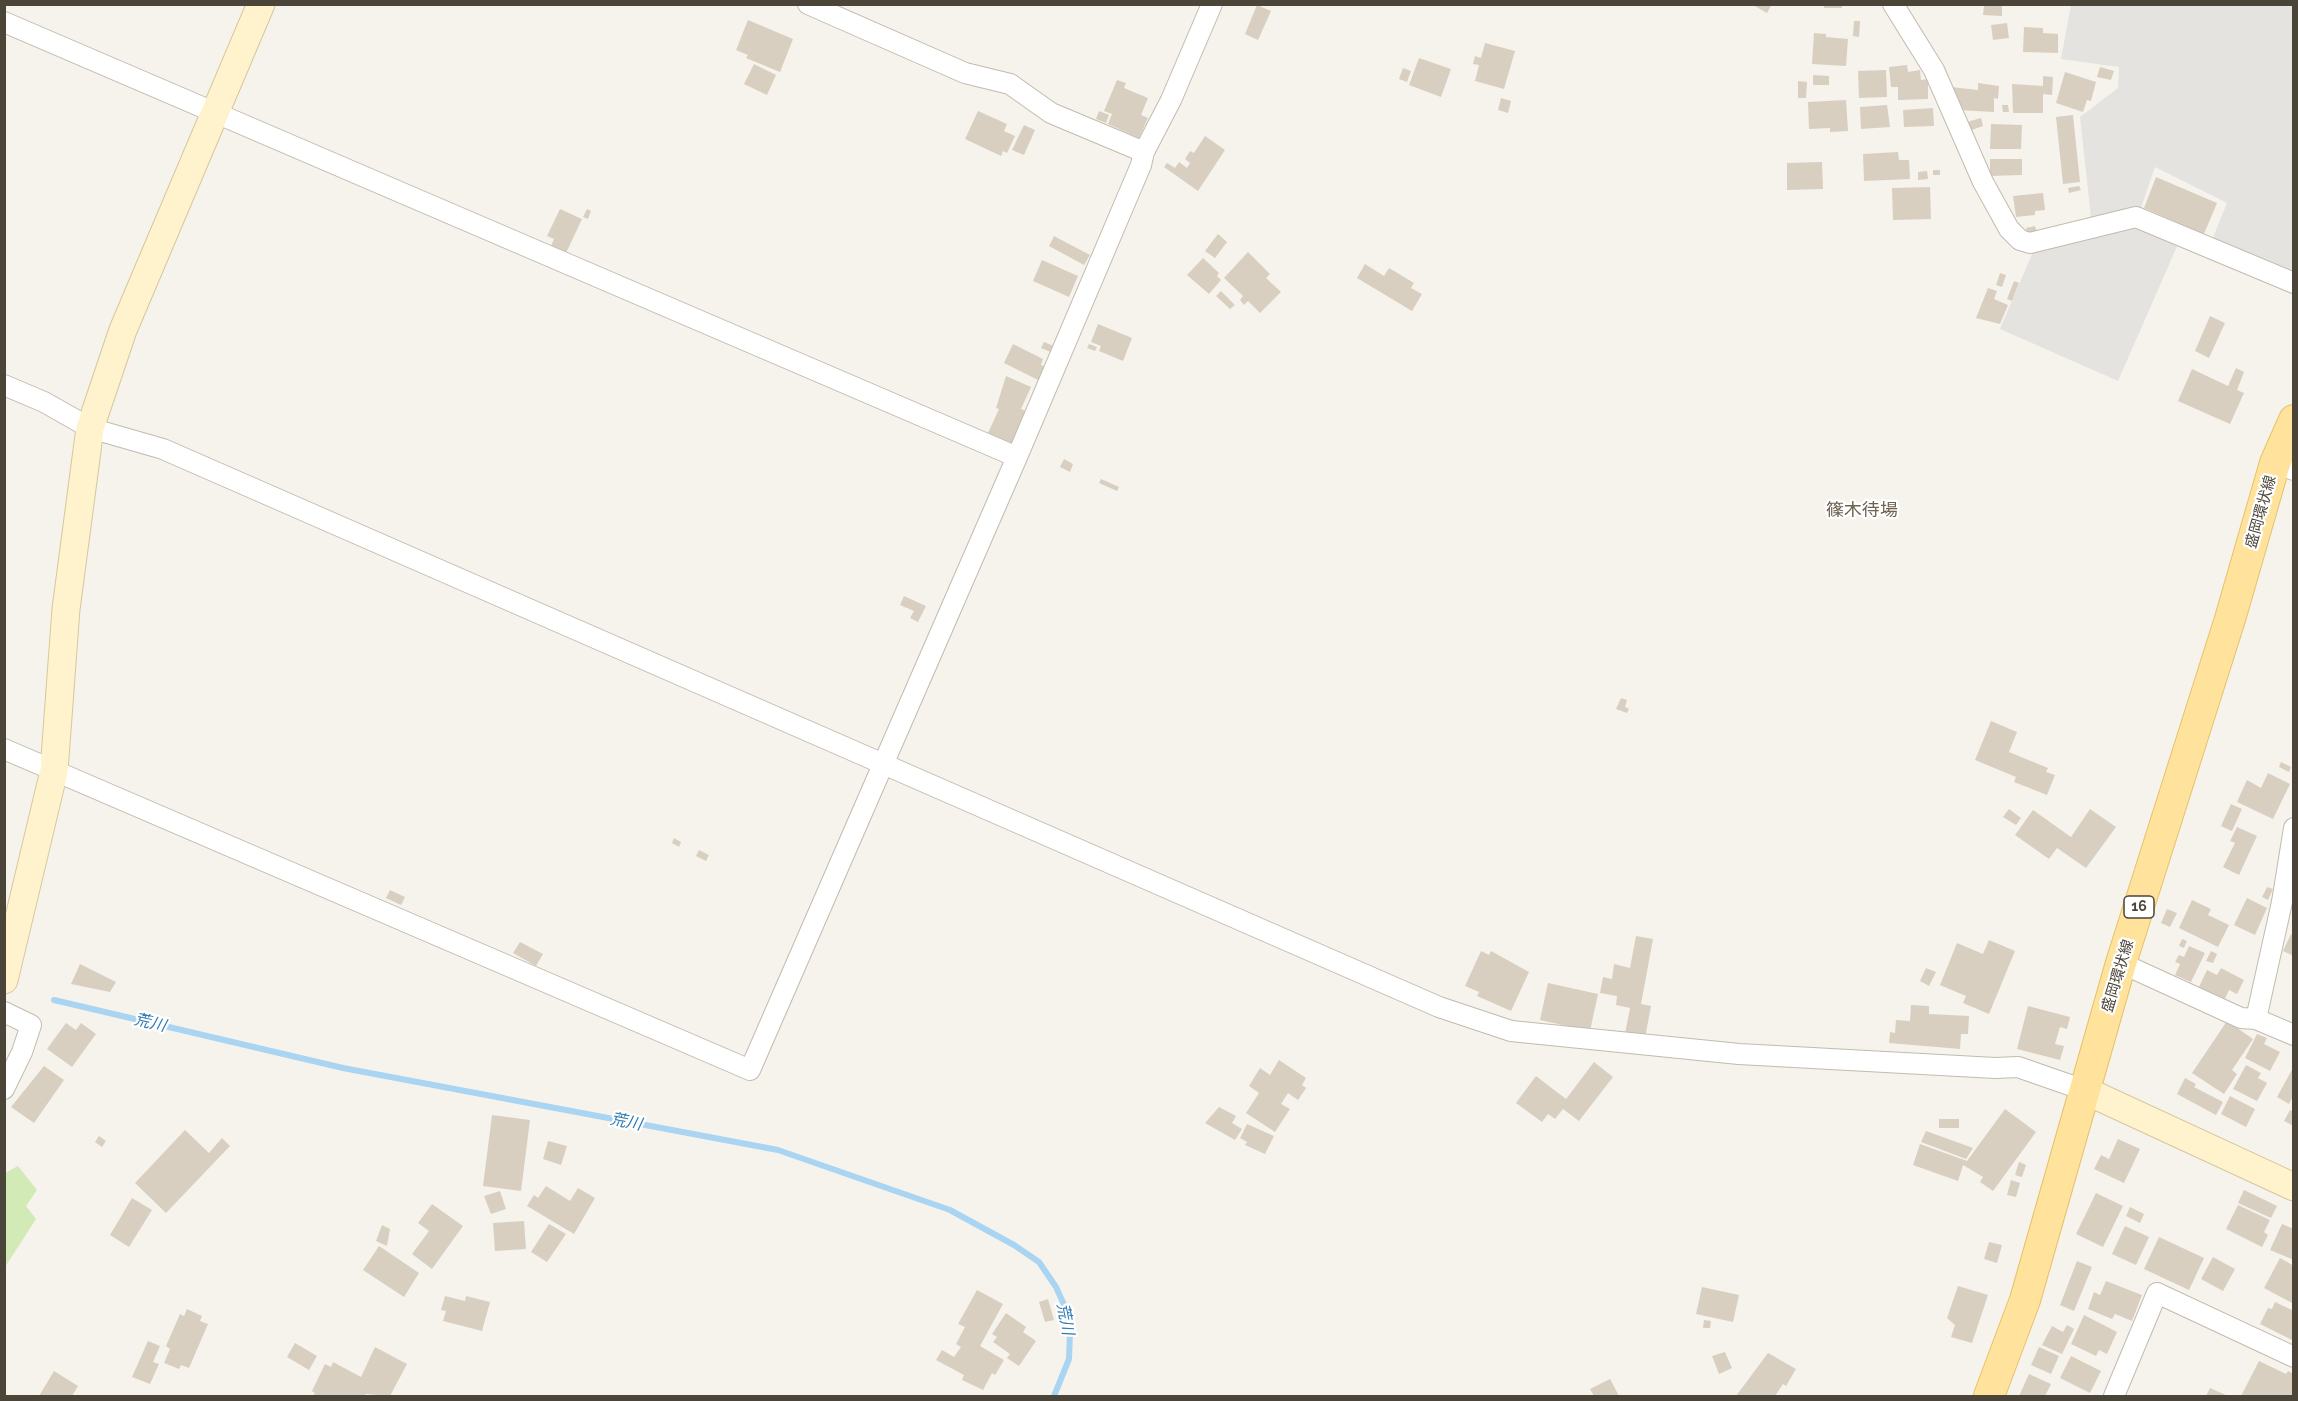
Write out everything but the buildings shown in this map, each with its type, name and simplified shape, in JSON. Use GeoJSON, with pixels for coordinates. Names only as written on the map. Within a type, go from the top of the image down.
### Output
{"type":"FeatureCollection","features":[{"type":"Feature","properties":{"kind":"main road","name":"盛岡環状線"},"geometry":{"type":"LineString","coordinates":[[1989,1396],[2025,1300],[2121,963],[2230,619],[2284,466],[2294,420]]}},
{"type":"Feature","properties":{"kind":"street"},"geometry":{"type":"LineString","coordinates":[[4,980],[54,771],[66,609],[90,428],[123,330],[261,4]]}},
{"type":"Feature","properties":{"kind":"street"},"geometry":{"type":"LineString","coordinates":[[808,4],[965,74],[1010,84],[1051,113],[1144,152]]}},
{"type":"Feature","properties":{"kind":"street"},"geometry":{"type":"LineString","coordinates":[[4,749],[750,1070],[1017,457],[1144,152],[1172,100],[1212,4]]}},
{"type":"Feature","properties":{"kind":"street"},"geometry":{"type":"LineString","coordinates":[[1893,4],[1934,70],[1983,183],[2009,229],[2020,240],[2030,243],[2040,242],[2136,217],[2294,284]]}},
{"type":"Feature","properties":{"kind":"street"},"geometry":{"type":"LineString","coordinates":[[4,22],[1017,457]]}},
{"type":"Feature","properties":{"kind":"street"},"geometry":{"type":"LineString","coordinates":[[4,385],[44,402],[90,428],[163,449],[1439,1007],[1511,1031],[1740,1054],[1995,1068],[2018,1067],[2084,1090],[2294,1187]]}},
{"type":"Feature","properties":{"kind":"street"},"geometry":{"type":"LineString","coordinates":[[2256,1018],[2288,905],[2294,828]]}},
{"type":"Feature","properties":{"kind":"street"},"geometry":{"type":"LineString","coordinates":[[2121,963],[2241,1018],[2256,1018],[2294,1035]]}},
{"type":"Feature","properties":{"kind":"street"},"geometry":{"type":"LineString","coordinates":[[4,1012],[31,1025],[22,1052],[4,1089]]}},
{"type":"Feature","properties":{"kind":"street"},"geometry":{"type":"LineString","coordinates":[[2114,1396],[2157,1293],[2294,1357]]}},
{"type":"Feature","properties":{"kind":"green space"},"geometry":{"type":"Polygon","coordinates":[[[18,1166],[37,1190],[26,1206],[36,1219],[5,1267],[5,1173],[18,1166]]]}},
{"type":"Feature","properties":{"kind":"shaded area"},"geometry":{"type":"Polygon","coordinates":[[[2071,5],[2293,5],[2293,274],[2212,240],[2227,203],[2155,167],[2141,208],[2091,218],[2080,117],[2118,88],[2119,67],[2061,59],[2071,5]]]}},
{"type":"Feature","properties":{"kind":"shaded area"},"geometry":{"type":"Polygon","coordinates":[[[2137,224],[2179,242],[2118,381],[2000,329],[2033,252],[2137,224]]]}},
{"type":"Feature","properties":{"kind":"waterway","name":"荒川"},"geometry":{"type":"LineString","coordinates":[[54,1000],[343,1068],[778,1150],[950,1210],[1014,1245],[1039,1262],[1056,1287],[1065,1307],[1070,1333],[1069,1359],[1054,1396]]}},
{"type":"Feature","properties":{"kind":"district","name":"篠木待場"},"geometry":{"type":"Point","coordinates":[1862,511]}}]}
